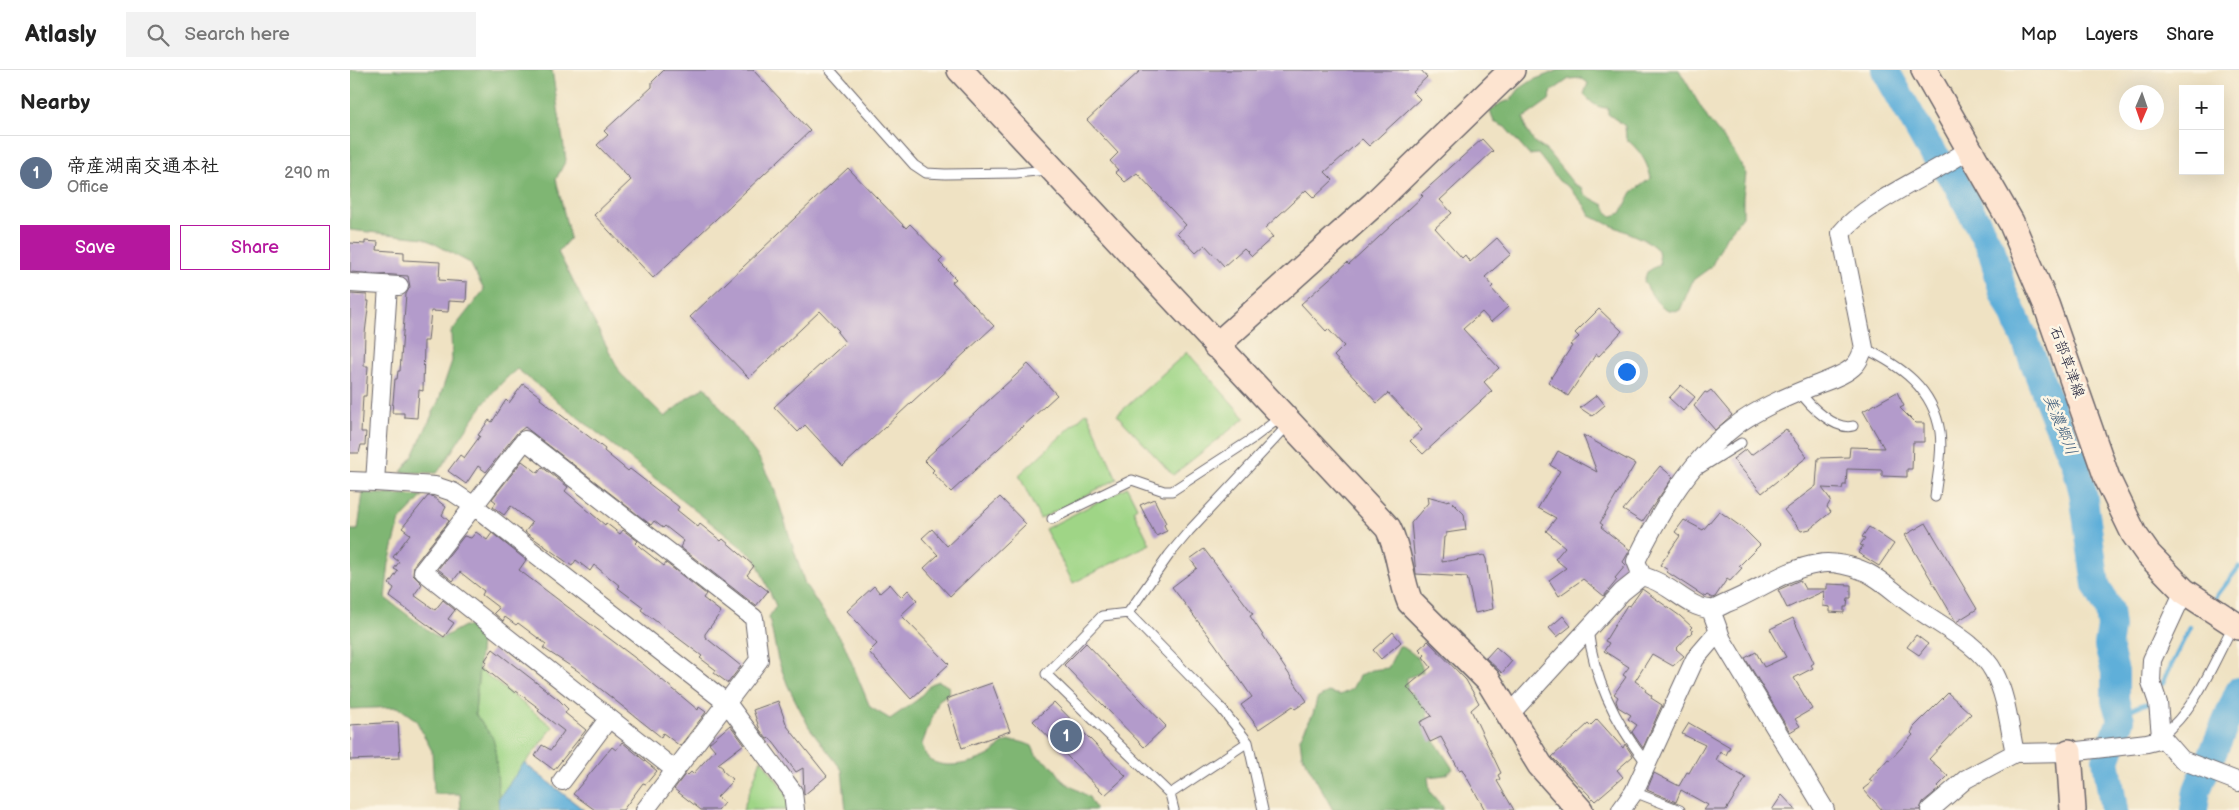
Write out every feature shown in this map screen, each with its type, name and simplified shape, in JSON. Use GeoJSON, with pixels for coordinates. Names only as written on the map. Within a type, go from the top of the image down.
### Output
{"type":"FeatureCollection","features":[{"type":"Feature","properties":{"kind":"street"},"geometry":{"type":"LineString","coordinates":[[1216,346],[1374,204],[1512,70]]}},
{"type":"Feature","properties":{"kind":"street","name":"石部草津線"},"geometry":{"type":"LineString","coordinates":[[1924,70],[1965,153],[2011,222],[2038,286],[2090,424],[2107,478],[2121,511],[2148,554],[2184,591],[2238,623]]}},
{"type":"Feature","properties":{"kind":"street"},"geometry":{"type":"LineString","coordinates":[[965,72],[1216,346],[1388,528],[1392,537],[1404,588],[1410,602],[1488,680],[1540,764],[1580,810]]}},
{"type":"Feature","properties":{"kind":"street"},"geometry":{"type":"LineString","coordinates":[[1965,153],[1848,224],[1840,234],[1864,348],[1855,366],[1843,374],[1800,392],[1734,426],[1696,462],[1646,539],[1636,561],[1642,576],[1662,584],[1691,604],[1711,610],[1747,595],[1777,578],[1802,567],[1820,563],[1842,565],[1864,571],[1887,584],[1910,604],[1958,637],[1978,653],[1994,671],[2003,694],[2015,753]]}},
{"type":"Feature","properties":{"kind":"street"},"geometry":{"type":"LineString","coordinates":[[350,283],[394,286],[375,482]]}},
{"type":"Feature","properties":{"kind":"street"},"geometry":{"type":"LineString","coordinates":[[645,810],[760,660],[754,618],[525,440],[423,571],[675,770]]}},
{"type":"Feature","properties":{"kind":"street"},"geometry":{"type":"LineString","coordinates":[[350,481],[435,486],[453,492],[474,506],[727,703],[794,792],[795,810]]}},
{"type":"Feature","properties":{"kind":"street"},"geometry":{"type":"LineString","coordinates":[[1510,714],[1622,592],[1642,576]]}},
{"type":"Feature","properties":{"kind":"street"},"geometry":{"type":"LineString","coordinates":[[2154,739],[2158,703],[2151,682],[2152,660],[2184,591]]}},
{"type":"Feature","properties":{"kind":"street"},"geometry":{"type":"LineString","coordinates":[[1711,610],[1719,632],[1825,810]]}},
{"type":"Feature","properties":{"kind":"street"},"geometry":{"type":"LineString","coordinates":[[1621,810],[1634,792],[1695,659],[1719,632]]}},
{"type":"Feature","properties":{"kind":"street"},"geometry":{"type":"LineString","coordinates":[[562,781],[609,718]]}},
{"type":"Feature","properties":{"kind":"street"},"geometry":{"type":"LineString","coordinates":[[1930,810],[1966,779],[2015,753],[2078,751],[2154,739],[2182,760],[2238,781]]}},
{"type":"Feature","properties":{"kind":"street"},"geometry":{"type":"LineString","coordinates":[[2073,810],[2078,751]]}},
{"type":"Feature","properties":{"kind":"lane"},"geometry":{"type":"LineString","coordinates":[[830,70],[914,165],[926,173],[979,174],[1052,169]]}},
{"type":"Feature","properties":{"kind":"lane"},"geometry":{"type":"LineString","coordinates":[[1864,348],[1908,374],[1923,388],[1930,400],[1940,432],[1935,497]]}},
{"type":"Feature","properties":{"kind":"lane"},"geometry":{"type":"LineString","coordinates":[[1800,392],[1806,402],[1828,420],[1848,427],[1853,426]]}},
{"type":"Feature","properties":{"kind":"lane"},"geometry":{"type":"LineString","coordinates":[[1052,519],[1132,480],[1164,492],[1172,491],[1252,439],[1286,420]]}},
{"type":"Feature","properties":{"kind":"lane"},"geometry":{"type":"LineString","coordinates":[[1174,810],[1170,794],[1046,674],[1102,616],[1128,613],[1184,537],[1286,420]]}},
{"type":"Feature","properties":{"kind":"lane"},"geometry":{"type":"LineString","coordinates":[[1684,479],[1711,460],[1741,444]]}},
{"type":"Feature","properties":{"kind":"lane"},"geometry":{"type":"LineString","coordinates":[[1128,613],[1220,707],[1248,742],[1264,810]]}},
{"type":"Feature","properties":{"kind":"lane"},"geometry":{"type":"LineString","coordinates":[[2154,739],[2174,726],[2196,696],[2238,623]]}},
{"type":"Feature","properties":{"kind":"lane"},"geometry":{"type":"LineString","coordinates":[[1588,630],[1591,656],[1602,686],[1621,727],[1646,764]]}},
{"type":"Feature","properties":{"kind":"lane"},"geometry":{"type":"LineString","coordinates":[[1170,794],[1248,742]]}},
{"type":"Feature","properties":{"kind":"lane"},"geometry":{"type":"LineString","coordinates":[[1634,792],[1680,810]]}},
{"type":"Feature","properties":{"kind":"green space"},"geometry":{"type":"Polygon","coordinates":[[[350,70],[552,70],[566,160],[556,179],[570,238],[558,252],[621,374],[665,417],[686,399],[705,387],[759,458],[774,488],[805,584],[844,644],[870,707],[890,719],[917,700],[931,684],[939,681],[949,687],[948,694],[939,700],[922,744],[925,754],[931,760],[947,765],[967,763],[991,754],[1006,742],[1021,742],[1032,746],[1036,755],[1054,768],[1064,782],[1089,797],[1096,810],[846,810],[842,770],[809,727],[788,686],[778,660],[769,617],[776,606],[755,558],[517,369],[493,392],[483,405],[437,473],[401,472],[413,456],[438,402],[452,361],[451,332],[484,290],[470,263],[424,238],[350,230],[350,70]]]}},
{"type":"Feature","properties":{"kind":"green space"},"geometry":{"type":"Polygon","coordinates":[[[1559,70],[1679,70],[1708,119],[1734,152],[1746,174],[1743,216],[1726,237],[1711,267],[1693,280],[1680,310],[1673,311],[1662,306],[1653,297],[1644,281],[1647,272],[1660,264],[1658,250],[1647,241],[1590,216],[1585,206],[1570,188],[1559,181],[1538,154],[1529,155],[1505,127],[1494,122],[1490,111],[1501,103],[1511,100],[1519,89],[1533,80],[1559,70]],[[1581,78],[1569,79],[1552,91],[1549,100],[1524,118],[1526,129],[1534,142],[1547,151],[1574,184],[1582,188],[1585,195],[1604,205],[1607,212],[1612,216],[1621,213],[1632,192],[1651,178],[1642,156],[1626,139],[1625,126],[1608,114],[1608,108],[1594,104],[1584,94],[1588,83],[1581,78]]]}},
{"type":"Feature","properties":{"kind":"green space"},"geometry":{"type":"Polygon","coordinates":[[[1187,352],[1245,418],[1173,475],[1117,415],[1187,352]]]}},
{"type":"Feature","properties":{"kind":"green space"},"geometry":{"type":"Polygon","coordinates":[[[1087,412],[1117,479],[1040,519],[1019,475],[1087,412]]]}},
{"type":"Feature","properties":{"kind":"green space"},"geometry":{"type":"Polygon","coordinates":[[[1127,487],[1137,507],[1133,510],[1150,544],[1073,583],[1045,529],[1127,487]]]}},
{"type":"Feature","properties":{"kind":"green space"},"geometry":{"type":"Polygon","coordinates":[[[363,493],[423,496],[400,520],[389,563],[385,598],[440,639],[464,626],[482,629],[475,714],[493,738],[500,810],[461,810],[460,794],[434,794],[432,751],[416,720],[398,707],[350,709],[350,530],[358,530],[363,493]]]}},
{"type":"Feature","properties":{"kind":"green space"},"geometry":{"type":"Polygon","coordinates":[[[1399,646],[1412,653],[1422,667],[1423,672],[1407,678],[1407,691],[1416,695],[1427,708],[1429,732],[1453,769],[1445,775],[1428,777],[1430,792],[1443,807],[1443,810],[1333,810],[1302,755],[1300,738],[1313,714],[1317,699],[1328,692],[1340,695],[1352,689],[1359,676],[1371,670],[1388,668],[1399,646]]]}},
{"type":"Feature","properties":{"kind":"green space"},"geometry":{"type":"Polygon","coordinates":[[[479,669],[553,727],[498,799],[495,747],[475,714],[479,669]]]}},
{"type":"Feature","properties":{"kind":"green space"},"geometry":{"type":"Polygon","coordinates":[[[761,759],[786,793],[789,810],[743,810],[761,759]]]}},
{"type":"Feature","properties":{"kind":"water"},"geometry":{"type":"Polygon","coordinates":[[[524,763],[584,810],[500,810],[498,799],[524,763]]]}},
{"type":"Feature","properties":{"kind":"building"},"geometry":{"type":"Polygon","coordinates":[[[664,70],[753,70],[810,131],[653,278],[594,215],[631,180],[597,145],[608,135],[604,131],[652,87],[652,82],[664,70]]]}},
{"type":"Feature","properties":{"kind":"building"},"geometry":{"type":"Polygon","coordinates":[[[1141,70],[1421,70],[1427,77],[1412,91],[1420,99],[1369,146],[1362,139],[1325,172],[1333,180],[1314,198],[1306,190],[1265,228],[1273,237],[1252,256],[1244,248],[1224,266],[1205,245],[1196,253],[1177,233],[1186,225],[1137,173],[1125,182],[1115,172],[1118,170],[1110,161],[1118,153],[1087,120],[1141,70]]]}},
{"type":"Feature","properties":{"kind":"building"},"geometry":{"type":"Polygon","coordinates":[[[1482,139],[1493,151],[1440,200],[1452,213],[1435,228],[1462,258],[1465,255],[1470,262],[1497,238],[1511,254],[1485,277],[1493,286],[1491,288],[1508,307],[1491,322],[1482,312],[1463,329],[1499,368],[1484,382],[1492,391],[1423,454],[1410,441],[1422,430],[1388,393],[1377,403],[1334,356],[1344,346],[1328,329],[1326,331],[1301,304],[1347,263],[1349,265],[1423,196],[1421,194],[1482,139]]]}},
{"type":"Feature","properties":{"kind":"building"},"geometry":{"type":"Polygon","coordinates":[[[848,168],[906,228],[910,224],[943,258],[939,262],[956,279],[952,282],[994,326],[843,466],[805,425],[798,432],[774,407],[845,342],[837,332],[839,331],[820,311],[749,378],[690,317],[848,168]]]}},
{"type":"Feature","properties":{"kind":"building"},"geometry":{"type":"Polygon","coordinates":[[[365,241],[378,242],[377,250],[404,252],[404,260],[440,262],[439,280],[467,282],[466,302],[449,301],[448,312],[431,311],[428,341],[424,341],[423,391],[419,390],[417,418],[404,417],[404,413],[392,413],[395,379],[397,379],[398,371],[400,371],[406,294],[410,287],[408,276],[350,272],[350,243],[365,244],[365,241]]]}},
{"type":"Feature","properties":{"kind":"building"},"geometry":{"type":"Polygon","coordinates":[[[350,294],[367,295],[367,301],[369,301],[365,333],[364,366],[368,366],[366,396],[363,396],[361,432],[366,432],[365,445],[361,445],[359,453],[350,453],[350,294]]]}},
{"type":"Feature","properties":{"kind":"building"},"geometry":{"type":"Polygon","coordinates":[[[1599,309],[1622,331],[1599,356],[1596,354],[1568,396],[1548,382],[1572,346],[1570,345],[1579,337],[1575,333],[1599,309]]]}},
{"type":"Feature","properties":{"kind":"building"},"geometry":{"type":"Polygon","coordinates":[[[1028,364],[1057,395],[951,492],[932,472],[934,470],[924,460],[1028,364]]]}},
{"type":"Feature","properties":{"kind":"building"},"geometry":{"type":"Polygon","coordinates":[[[523,384],[605,449],[604,451],[628,471],[630,469],[679,507],[677,510],[698,527],[700,524],[721,541],[723,539],[754,566],[747,575],[768,591],[756,606],[680,547],[684,541],[665,526],[663,528],[654,521],[651,525],[525,427],[517,433],[486,472],[478,466],[466,484],[448,471],[460,455],[464,458],[489,420],[492,422],[506,400],[509,403],[523,384]]]}},
{"type":"Feature","properties":{"kind":"building"},"geometry":{"type":"Polygon","coordinates":[[[1681,385],[1695,397],[1683,411],[1669,398],[1681,385]]]}},
{"type":"Feature","properties":{"kind":"building"},"geometry":{"type":"Polygon","coordinates":[[[1711,390],[1732,415],[1715,430],[1694,406],[1705,392],[1707,393],[1711,390]]]}},
{"type":"Feature","properties":{"kind":"building"},"geometry":{"type":"Polygon","coordinates":[[[1897,392],[1904,406],[1900,408],[1915,423],[1924,423],[1924,442],[1913,442],[1912,469],[1907,469],[1907,477],[1882,476],[1882,470],[1847,469],[1846,485],[1843,485],[1842,489],[1822,488],[1831,500],[1827,507],[1831,512],[1810,529],[1801,531],[1784,510],[1816,486],[1818,458],[1849,457],[1850,447],[1884,448],[1863,411],[1897,392]]]}},
{"type":"Feature","properties":{"kind":"building"},"geometry":{"type":"Polygon","coordinates":[[[1597,395],[1605,405],[1592,416],[1580,408],[1597,395]]]}},
{"type":"Feature","properties":{"kind":"building"},"geometry":{"type":"Polygon","coordinates":[[[1786,429],[1807,457],[1762,493],[1733,459],[1746,449],[1751,455],[1786,429]]]}},
{"type":"Feature","properties":{"kind":"building"},"geometry":{"type":"Polygon","coordinates":[[[1583,435],[1635,464],[1600,523],[1603,525],[1601,527],[1630,550],[1623,562],[1626,565],[1604,596],[1583,579],[1559,596],[1549,580],[1566,568],[1555,559],[1565,547],[1546,531],[1556,518],[1538,508],[1560,471],[1550,465],[1558,451],[1597,472],[1583,435]]]}},
{"type":"Feature","properties":{"kind":"building"},"geometry":{"type":"Polygon","coordinates":[[[522,461],[538,473],[542,467],[568,487],[565,491],[605,525],[606,523],[620,534],[623,530],[638,541],[636,543],[640,547],[664,566],[666,563],[706,594],[703,598],[721,612],[705,634],[705,637],[741,666],[728,683],[714,673],[716,670],[700,658],[702,656],[641,610],[643,607],[618,588],[620,586],[594,565],[590,571],[576,560],[572,566],[525,532],[532,523],[511,506],[504,515],[493,507],[496,502],[492,499],[522,461]]]}},
{"type":"Feature","properties":{"kind":"building"},"geometry":{"type":"Polygon","coordinates":[[[1660,466],[1673,477],[1642,522],[1623,510],[1660,466]]]}},
{"type":"Feature","properties":{"kind":"building"},"geometry":{"type":"Polygon","coordinates":[[[428,496],[432,496],[446,507],[442,515],[449,521],[414,565],[413,575],[422,584],[414,595],[435,610],[443,600],[455,610],[448,619],[454,623],[444,637],[390,597],[394,588],[389,584],[398,571],[394,569],[399,562],[393,557],[410,534],[402,528],[428,496]]]}},
{"type":"Feature","properties":{"kind":"building"},"geometry":{"type":"Polygon","coordinates":[[[1427,496],[1445,501],[1450,500],[1464,514],[1466,530],[1446,533],[1446,537],[1444,537],[1442,562],[1484,555],[1493,609],[1475,613],[1467,577],[1416,574],[1411,523],[1428,503],[1427,496]]]}},
{"type":"Feature","properties":{"kind":"building"},"geometry":{"type":"Polygon","coordinates":[[[1000,497],[1026,524],[950,596],[924,568],[938,555],[922,538],[932,529],[947,546],[1000,497]]]}},
{"type":"Feature","properties":{"kind":"building"},"geometry":{"type":"Polygon","coordinates":[[[1154,499],[1166,523],[1164,525],[1167,531],[1156,536],[1140,505],[1154,499]]]}},
{"type":"Feature","properties":{"kind":"building"},"geometry":{"type":"Polygon","coordinates":[[[1719,511],[1744,529],[1760,545],[1739,566],[1742,568],[1730,581],[1727,579],[1715,597],[1712,598],[1707,595],[1705,597],[1667,572],[1668,570],[1660,565],[1680,536],[1675,532],[1684,520],[1703,530],[1719,511]]]}},
{"type":"Feature","properties":{"kind":"building"},"geometry":{"type":"Polygon","coordinates":[[[1926,523],[1977,609],[1956,622],[1905,535],[1926,523]]]}},
{"type":"Feature","properties":{"kind":"building"},"geometry":{"type":"Polygon","coordinates":[[[1869,527],[1894,544],[1879,566],[1858,553],[1863,546],[1860,545],[1865,538],[1862,537],[1869,527]]]}},
{"type":"Feature","properties":{"kind":"building"},"geometry":{"type":"Polygon","coordinates":[[[476,532],[487,540],[492,533],[526,560],[519,570],[643,664],[698,710],[699,707],[706,712],[680,746],[663,733],[661,737],[578,671],[543,648],[546,644],[518,623],[516,625],[505,617],[503,621],[494,613],[499,608],[482,595],[484,591],[460,572],[453,581],[438,569],[464,536],[471,538],[476,532]]]}},
{"type":"Feature","properties":{"kind":"building"},"geometry":{"type":"Polygon","coordinates":[[[1204,549],[1253,614],[1250,616],[1307,701],[1295,709],[1293,706],[1259,729],[1241,705],[1252,697],[1172,587],[1197,568],[1190,559],[1204,549]]]}},
{"type":"Feature","properties":{"kind":"building"},"geometry":{"type":"Polygon","coordinates":[[[1800,580],[1805,589],[1827,589],[1827,584],[1851,585],[1851,598],[1848,598],[1847,607],[1844,607],[1844,613],[1830,612],[1830,607],[1823,606],[1824,591],[1787,608],[1778,590],[1800,580]]]}},
{"type":"Feature","properties":{"kind":"building"},"geometry":{"type":"Polygon","coordinates":[[[890,584],[901,597],[908,590],[917,600],[901,615],[949,664],[911,699],[869,652],[877,644],[847,611],[874,586],[880,593],[890,584]]]}},
{"type":"Feature","properties":{"kind":"building"},"geometry":{"type":"Polygon","coordinates":[[[1642,589],[1680,616],[1692,627],[1690,629],[1693,631],[1676,649],[1684,656],[1673,666],[1652,654],[1635,681],[1646,689],[1645,691],[1652,696],[1651,698],[1662,705],[1643,748],[1632,732],[1637,725],[1628,719],[1631,715],[1618,707],[1616,701],[1618,697],[1614,694],[1626,677],[1623,675],[1629,667],[1604,651],[1609,643],[1605,641],[1627,605],[1630,606],[1642,589]]]}},
{"type":"Feature","properties":{"kind":"building"},"geometry":{"type":"Polygon","coordinates":[[[1563,616],[1571,626],[1557,637],[1549,628],[1563,616]]]}},
{"type":"Feature","properties":{"kind":"building"},"geometry":{"type":"Polygon","coordinates":[[[1793,618],[1814,663],[1811,665],[1813,668],[1794,678],[1812,709],[1795,719],[1800,726],[1790,732],[1745,658],[1756,652],[1764,667],[1786,657],[1770,629],[1793,618]]]}},
{"type":"Feature","properties":{"kind":"building"},"geometry":{"type":"Polygon","coordinates":[[[1393,632],[1401,642],[1381,659],[1373,650],[1393,632]]]}},
{"type":"Feature","properties":{"kind":"building"},"geometry":{"type":"Polygon","coordinates":[[[1916,635],[1928,644],[1919,655],[1907,647],[1916,635]]]}},
{"type":"Feature","properties":{"kind":"building"},"geometry":{"type":"Polygon","coordinates":[[[1428,641],[1466,680],[1479,703],[1471,710],[1501,773],[1498,775],[1500,779],[1497,781],[1514,810],[1485,810],[1462,769],[1459,770],[1441,737],[1430,742],[1420,722],[1432,716],[1407,687],[1431,667],[1423,657],[1425,655],[1419,649],[1428,641]]]}},
{"type":"Feature","properties":{"kind":"building"},"geometry":{"type":"Polygon","coordinates":[[[1086,643],[1166,726],[1144,747],[1064,665],[1086,643]]]}},
{"type":"Feature","properties":{"kind":"building"},"geometry":{"type":"Polygon","coordinates":[[[1496,647],[1512,661],[1502,673],[1486,658],[1496,647]]]}},
{"type":"Feature","properties":{"kind":"building"},"geometry":{"type":"Polygon","coordinates":[[[493,649],[559,700],[568,709],[565,713],[586,730],[554,770],[535,756],[542,745],[551,750],[564,731],[538,711],[540,709],[516,691],[515,693],[483,667],[487,662],[485,660],[493,649]]]}},
{"type":"Feature","properties":{"kind":"building"},"geometry":{"type":"Polygon","coordinates":[[[992,683],[1010,731],[962,748],[946,699],[992,683]]]}},
{"type":"Feature","properties":{"kind":"building"},"geometry":{"type":"Polygon","coordinates":[[[1948,693],[1971,714],[1929,759],[1948,776],[1937,787],[1939,789],[1923,802],[1920,810],[1882,810],[1863,789],[1872,782],[1869,780],[1888,759],[1890,760],[1913,735],[1911,733],[1914,727],[1948,693]]]}},
{"type":"Feature","properties":{"kind":"building"},"geometry":{"type":"Polygon","coordinates":[[[778,701],[787,726],[827,776],[804,795],[803,768],[796,772],[770,738],[767,739],[760,730],[753,710],[778,701]]]}},
{"type":"Feature","properties":{"kind":"building"},"geometry":{"type":"Polygon","coordinates":[[[1054,702],[1126,776],[1105,795],[1033,721],[1054,702]]]}},
{"type":"Feature","properties":{"kind":"building"},"geometry":{"type":"Polygon","coordinates":[[[1597,719],[1623,748],[1625,744],[1633,756],[1617,770],[1623,777],[1595,801],[1552,757],[1588,724],[1590,726],[1597,719]]]}},
{"type":"Feature","properties":{"kind":"building"},"geometry":{"type":"Polygon","coordinates":[[[398,722],[400,758],[350,760],[350,725],[398,722]]]}},
{"type":"Feature","properties":{"kind":"building"},"geometry":{"type":"Polygon","coordinates":[[[1689,723],[1730,747],[1726,755],[1720,752],[1716,760],[1746,778],[1726,810],[1704,810],[1708,805],[1681,790],[1676,802],[1647,790],[1654,773],[1679,786],[1687,772],[1689,773],[1705,745],[1682,734],[1689,723]]]}},
{"type":"Feature","properties":{"kind":"building"},"geometry":{"type":"Polygon","coordinates":[[[730,725],[744,744],[718,764],[733,780],[717,797],[724,803],[718,810],[701,810],[674,789],[686,773],[688,775],[691,772],[693,774],[715,750],[709,743],[730,725]]]}},
{"type":"Feature","properties":{"kind":"building"},"geometry":{"type":"Polygon","coordinates":[[[622,742],[657,771],[646,784],[643,783],[623,810],[595,810],[573,794],[612,747],[616,750],[622,742]]]}},
{"type":"Feature","properties":{"kind":"building"},"geometry":{"type":"Polygon","coordinates":[[[1782,795],[1796,810],[1772,810],[1782,795]]]}},
{"type":"Feature","properties":{"kind":"waterway","name":"美濃郷川"},"geometry":{"type":"LineString","coordinates":[[1885,70],[1928,146],[1955,181],[1992,251],[2003,292],[2024,337],[2056,420],[2075,462],[2083,493],[2096,585],[2109,610],[2111,627],[2108,646],[2115,672],[2115,700],[2121,720],[2106,760],[2114,810]]}},
{"type":"Feature","properties":{"kind":"waterway"},"geometry":{"type":"LineString","coordinates":[[2216,597],[2239,567]]}},
{"type":"Feature","properties":{"kind":"waterway"},"geometry":{"type":"LineString","coordinates":[[2162,684],[2190,627]]}},
{"type":"Feature","properties":{"kind":"waterway"},"geometry":{"type":"LineString","coordinates":[[2194,810],[2197,790],[2239,691]]}},
{"type":"Feature","properties":{"kind":"waterway"},"geometry":{"type":"LineString","coordinates":[[2121,720],[2133,708],[2149,703]]}},
{"type":"Feature","properties":{"kind":"place","name":"帝産湖南交通本社"},"geometry":{"type":"Point","coordinates":[1066,736]}}]}
